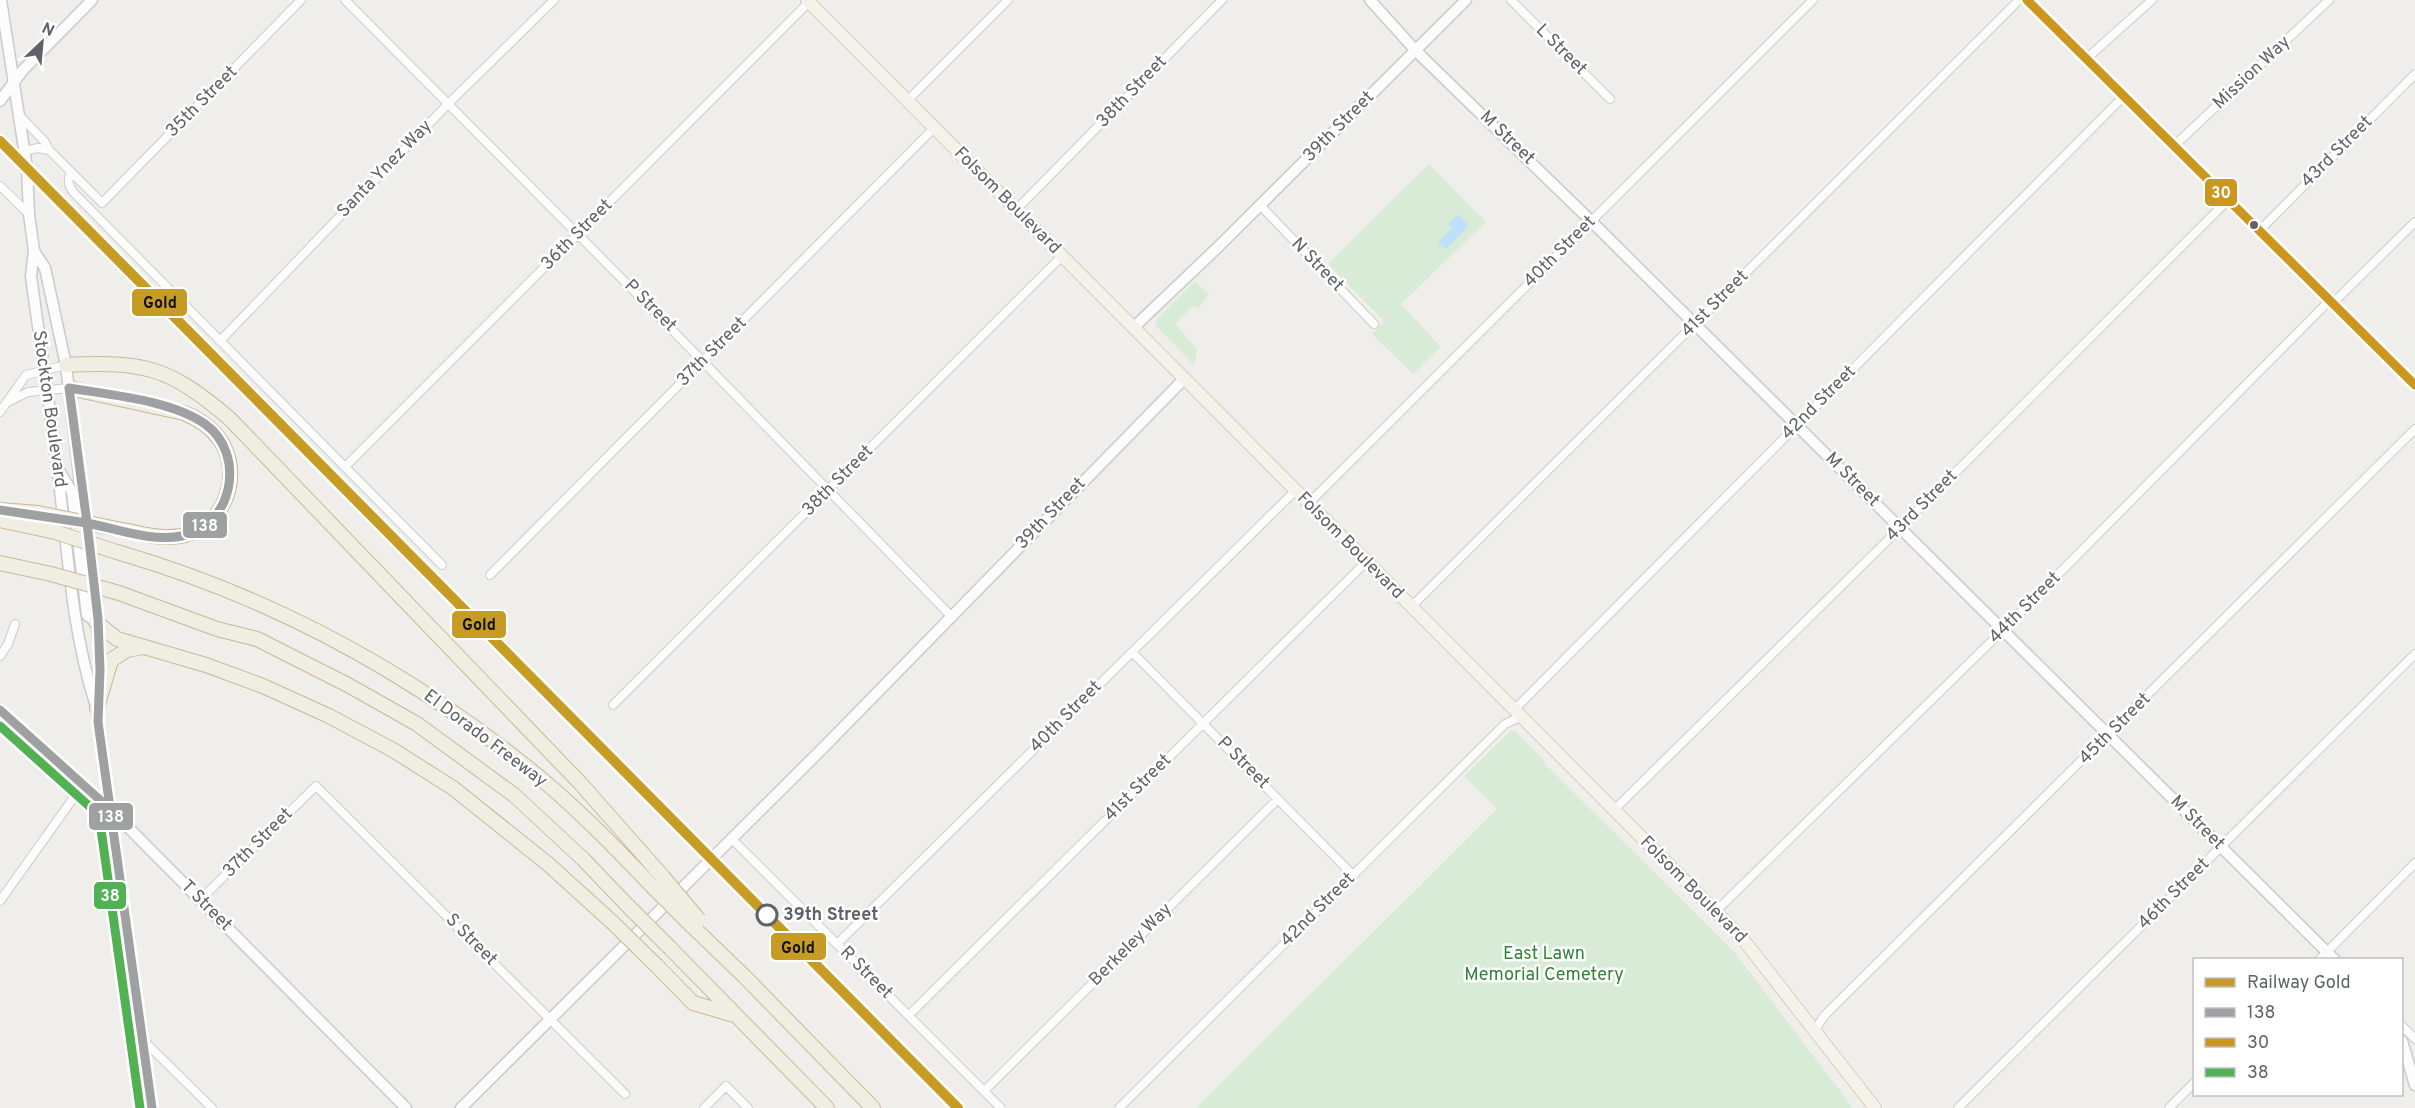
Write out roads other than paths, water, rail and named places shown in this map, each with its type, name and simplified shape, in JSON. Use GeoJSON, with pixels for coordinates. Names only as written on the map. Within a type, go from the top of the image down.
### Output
{"type":"FeatureCollection","features":[{"type":"Feature","properties":{"kind":"highway"},"geometry":{"type":"LineString","coordinates":[[66,365],[117,364],[149,368],[176,379],[205,398],[230,419],[581,784],[657,881],[745,977],[873,1108]]}},
{"type":"Feature","properties":{"kind":"highway"},"geometry":{"type":"LineString","coordinates":[[0,510],[38,513],[164,538],[192,533],[204,526],[213,518],[226,498],[230,474],[226,451],[213,431],[200,421],[184,413],[69,388]]}},
{"type":"Feature","properties":{"kind":"highway","name":"El Dorado Freeway"},"geometry":{"type":"LineString","coordinates":[[0,520],[55,532],[171,568],[265,605],[356,651],[442,704],[524,764],[657,881]]}},
{"type":"Feature","properties":{"kind":"highway","name":"El Dorado Freeway"},"geometry":{"type":"LineString","coordinates":[[0,563],[119,592],[217,629],[257,639],[348,685],[417,724],[514,795],[583,859],[827,1108]]}},
{"type":"Feature","properties":{"kind":"highway"},"geometry":{"type":"LineString","coordinates":[[96,622],[117,639],[263,686],[329,716],[393,750],[453,788],[548,864],[612,922],[693,1003],[737,1016]]}},
{"type":"Feature","properties":{"kind":"highway"},"geometry":{"type":"LineString","coordinates":[[97,708],[111,660],[127,650],[145,647]]}},
{"type":"Feature","properties":{"kind":"main road","name":"Folsom Boulevard"},"geometry":{"type":"LineString","coordinates":[[808,1],[1758,956],[1875,1108]]}},
{"type":"Feature","properties":{"kind":"street","name":"Stockton Boulevard"},"geometry":{"type":"LineString","coordinates":[[1,0],[24,151],[34,251],[31,276],[77,626],[84,668],[97,708],[152,1108]]}},
{"type":"Feature","properties":{"kind":"street"},"geometry":{"type":"LineString","coordinates":[[0,100],[15,84],[23,70],[92,0]]}},
{"type":"Feature","properties":{"kind":"street","name":"35th Street"},"geometry":{"type":"LineString","coordinates":[[71,172],[102,203],[301,0]]}},
{"type":"Feature","properties":{"kind":"street","name":"P Street"},"geometry":{"type":"LineString","coordinates":[[345,0],[704,361],[829,489],[890,556],[951,616]]}},
{"type":"Feature","properties":{"kind":"street","name":"Santa Ynez Way"},"geometry":{"type":"LineString","coordinates":[[220,341],[448,104],[554,0]]}},
{"type":"Feature","properties":{"kind":"street"},"geometry":{"type":"LineString","coordinates":[[907,101],[1008,0]]}},
{"type":"Feature","properties":{"kind":"street","name":"38th Street"},"geometry":{"type":"LineString","coordinates":[[1016,210],[1222,0]]}},
{"type":"Feature","properties":{"kind":"street","name":"M Street"},"geometry":{"type":"LineString","coordinates":[[1370,0],[1416,51],[1591,221],[2221,846],[2327,957]]}},
{"type":"Feature","properties":{"kind":"street","name":"39th Street"},"geometry":{"type":"LineString","coordinates":[[1133,328],[1466,0]]}},
{"type":"Feature","properties":{"kind":"street","name":"L Street"},"geometry":{"type":"LineString","coordinates":[[1511,0],[1610,99]]}},
{"type":"Feature","properties":{"kind":"street","name":"40th Street"},"geometry":{"type":"LineString","coordinates":[[1308,504],[1813,0]]}},
{"type":"Feature","properties":{"kind":"street","name":"41st Street"},"geometry":{"type":"LineString","coordinates":[[1411,607],[2019,0]]}},
{"type":"Feature","properties":{"kind":"street"},"geometry":{"type":"LineString","coordinates":[[2027,0],[2414,381]]}},
{"type":"Feature","properties":{"kind":"street"},"geometry":{"type":"LineString","coordinates":[[2086,59],[2152,0]]}},
{"type":"Feature","properties":{"kind":"street","name":"Mission Way"},"geometry":{"type":"LineString","coordinates":[[2174,146],[2329,0]]}},
{"type":"Feature","properties":{"kind":"street","name":"36th Street"},"geometry":{"type":"LineString","coordinates":[[345,467],[808,1]]}},
{"type":"Feature","properties":{"kind":"street","name":"43rd Street"},"geometry":{"type":"LineString","coordinates":[[2260,230],[2415,74]]}},
{"type":"Feature","properties":{"kind":"street","name":"42nd Street"},"geometry":{"type":"LineString","coordinates":[[1119,1108],[1517,713],[1797,425],[2124,96]]}},
{"type":"Feature","properties":{"kind":"street"},"geometry":{"type":"LineString","coordinates":[[19,116],[71,172],[68,178],[69,187],[74,193],[442,565]]}},
{"type":"Feature","properties":{"kind":"street","name":"37th Street"},"geometry":{"type":"LineString","coordinates":[[489,575],[934,128]]}},
{"type":"Feature","properties":{"kind":"street"},"geometry":{"type":"LineString","coordinates":[[24,151],[38,148],[49,150]]}},
{"type":"Feature","properties":{"kind":"street"},"geometry":{"type":"LineString","coordinates":[[0,186],[29,214]]}},
{"type":"Feature","properties":{"kind":"street","name":"43rd Street"},"geometry":{"type":"LineString","coordinates":[[1614,810],[2228,200]]}},
{"type":"Feature","properties":{"kind":"street","name":"N Street"},"geometry":{"type":"LineString","coordinates":[[1260,205],[1374,324]]}},
{"type":"Feature","properties":{"kind":"street","name":"44th Street"},"geometry":{"type":"LineString","coordinates":[[1715,912],[2003,630],[2331,301],[2415,222]]}},
{"type":"Feature","properties":{"kind":"street","name":"Stockton Boulevard"},"geometry":{"type":"LineString","coordinates":[[34,251],[45,268],[66,365],[81,493],[91,549],[100,665],[97,708]]}},
{"type":"Feature","properties":{"kind":"street","name":"38th Street"},"geometry":{"type":"LineString","coordinates":[[613,705],[1062,256]]}},
{"type":"Feature","properties":{"kind":"street"},"geometry":{"type":"LineString","coordinates":[[0,412],[26,375],[66,365]]}},
{"type":"Feature","properties":{"kind":"street","name":"39th Street"},"geometry":{"type":"LineString","coordinates":[[461,1108],[823,748],[1185,379]]}},
{"type":"Feature","properties":{"kind":"street"},"geometry":{"type":"LineString","coordinates":[[6,404],[28,392],[69,388]]}},
{"type":"Feature","properties":{"kind":"street","name":"45th Street"},"geometry":{"type":"LineString","coordinates":[[1815,1030],[1824,1016],[2415,429]]}},
{"type":"Feature","properties":{"kind":"street"},"geometry":{"type":"LineString","coordinates":[[57,467],[72,492],[87,615],[96,622]]}},
{"type":"Feature","properties":{"kind":"street","name":"40th Street"},"geometry":{"type":"LineString","coordinates":[[837,944],[1294,491]]}},
{"type":"Feature","properties":{"kind":"street","name":"41st Street"},"geometry":{"type":"LineString","coordinates":[[909,1015],[1367,561]]}},
{"type":"Feature","properties":{"kind":"street"},"geometry":{"type":"LineString","coordinates":[[0,656],[8,644],[15,624]]}},
{"type":"Feature","properties":{"kind":"street","name":"P Street"},"geometry":{"type":"LineString","coordinates":[[1132,652],[1353,874]]}},
{"type":"Feature","properties":{"kind":"street","name":"46th Street"},"geometry":{"type":"LineString","coordinates":[[1958,1108],[2415,654]]}},
{"type":"Feature","properties":{"kind":"street","name":"T Street"},"geometry":{"type":"LineString","coordinates":[[0,710],[110,809],[406,1108]]}},
{"type":"Feature","properties":{"kind":"street"},"geometry":{"type":"LineString","coordinates":[[0,900],[82,786]]}},
{"type":"Feature","properties":{"kind":"street","name":"37th Street"},"geometry":{"type":"LineString","coordinates":[[200,900],[316,786]]}},
{"type":"Feature","properties":{"kind":"street","name":"S Street"},"geometry":{"type":"LineString","coordinates":[[316,786],[625,1094]]}},
{"type":"Feature","properties":{"kind":"street","name":"Berkeley Way"},"geometry":{"type":"LineString","coordinates":[[984,1091],[1278,799]]}},
{"type":"Feature","properties":{"kind":"street","name":"R Street"},"geometry":{"type":"LineString","coordinates":[[731,838],[1001,1108]]}},
{"type":"Feature","properties":{"kind":"street"},"geometry":{"type":"LineString","coordinates":[[2327,957],[2415,863]]}},
{"type":"Feature","properties":{"kind":"street"},"geometry":{"type":"LineString","coordinates":[[2403,1027],[2415,1039]]}},
{"type":"Feature","properties":{"kind":"street"},"geometry":{"type":"LineString","coordinates":[[142,1039],[212,1108]]}},
{"type":"Feature","properties":{"kind":"street"},"geometry":{"type":"LineString","coordinates":[[2403,1044],[2415,1085]]}},
{"type":"Feature","properties":{"kind":"street"},"geometry":{"type":"LineString","coordinates":[[2169,1108],[2193,1084]]}},
{"type":"Feature","properties":{"kind":"street"},"geometry":{"type":"LineString","coordinates":[[704,1108],[726,1086],[748,1108]]}},
{"type":"Feature","properties":{"kind":"water"},"geometry":{"type":"Polygon","coordinates":[[[1458,214],[1469,226],[1446,249],[1438,242],[1452,228],[1448,224],[1458,214]]]}},
{"type":"Feature","properties":{"kind":"rail line","name":"Gold"},"geometry":{"type":"LineString","coordinates":[[0,141],[958,1108]]}},
{"type":"Feature","properties":{"kind":"place","name":"39th Street"},"geometry":{"type":"Point","coordinates":[767,915]}},
{"type":"Feature","properties":{"kind":"park label","name":"East Lawn Memorial Cemetery"},"geometry":{"type":"Point","coordinates":[1544,964]}}]}
